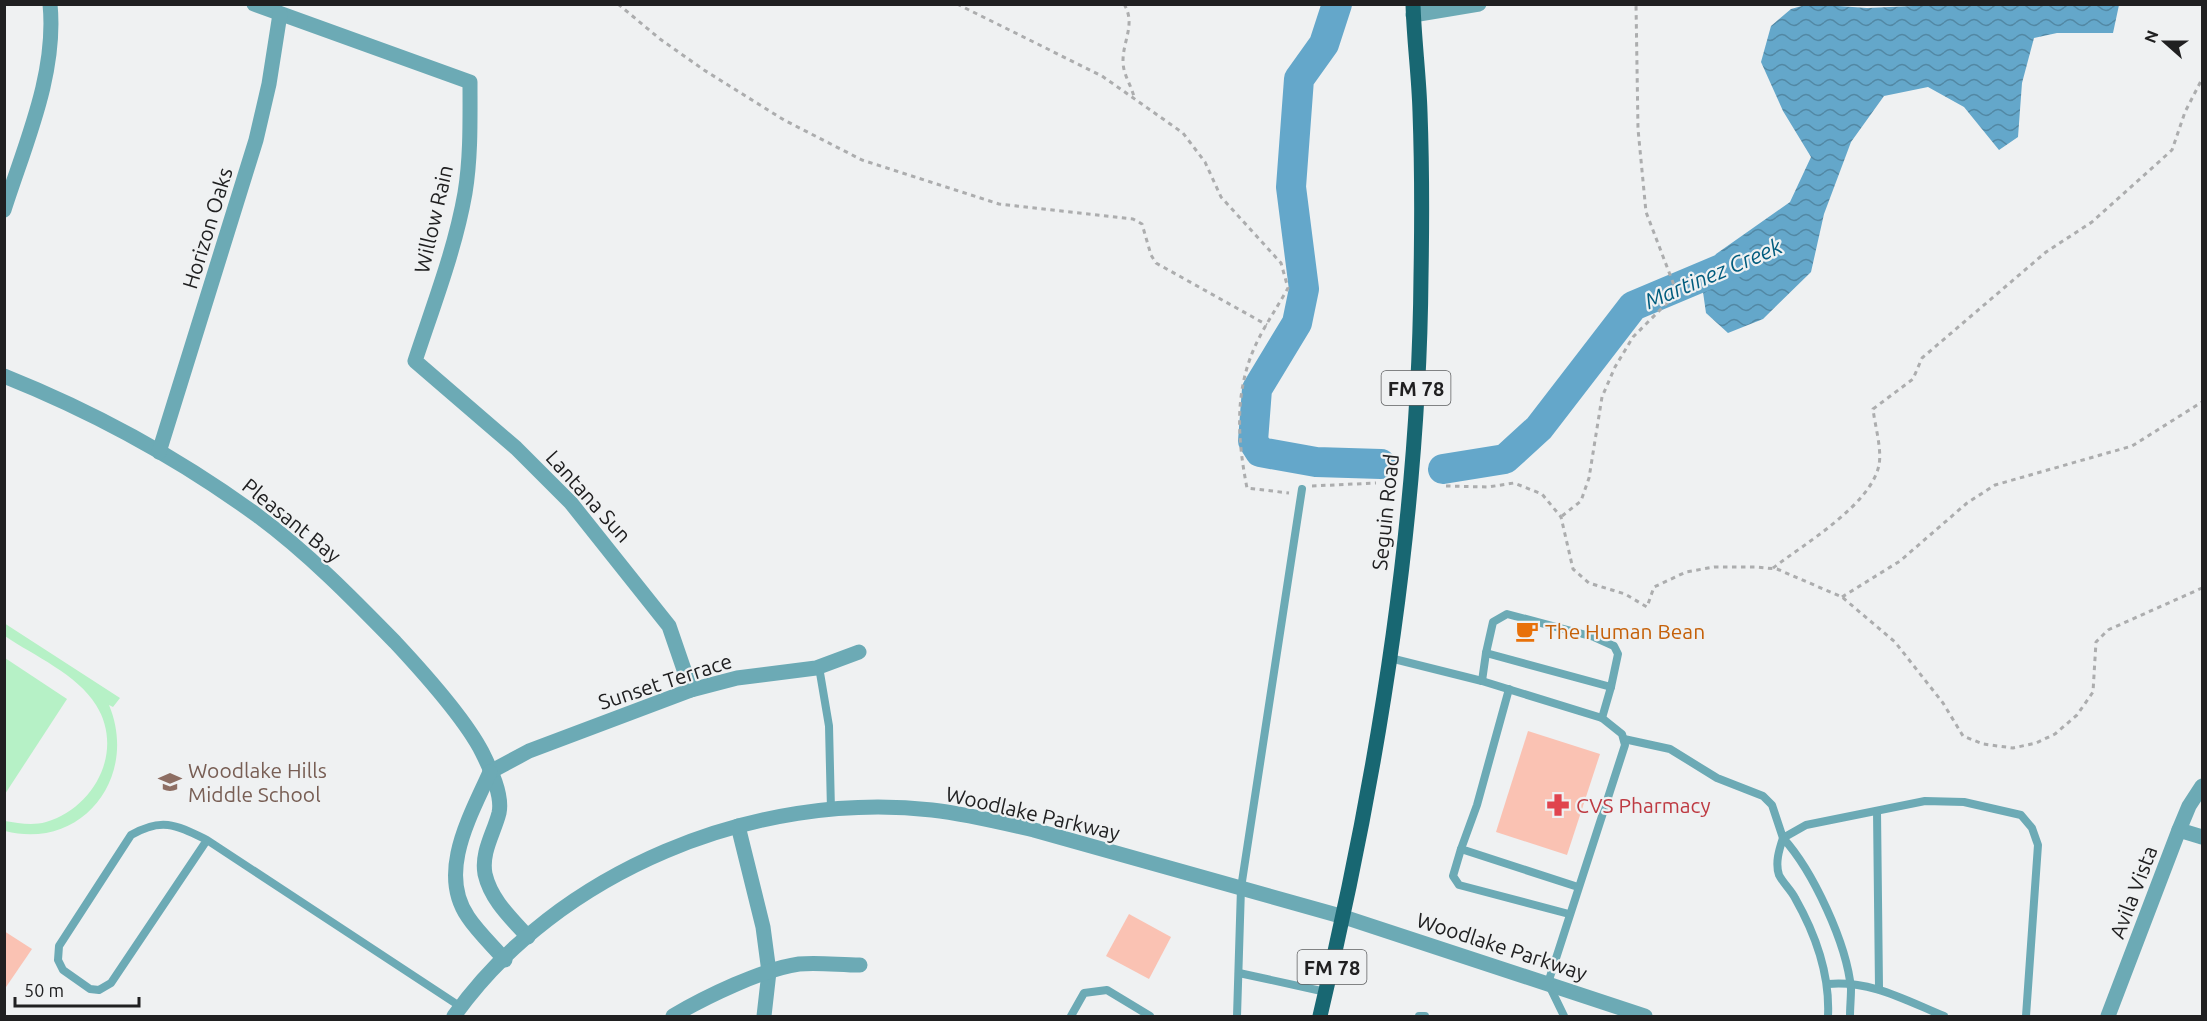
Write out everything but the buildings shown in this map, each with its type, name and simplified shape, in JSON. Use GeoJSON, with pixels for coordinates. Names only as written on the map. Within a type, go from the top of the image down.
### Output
{"type":"FeatureCollection","features":[{"type":"Feature","properties":{"kind":"main road","name":"Seguin Road"},"geometry":{"type":"LineString","coordinates":[[1320,1017],[1344,917],[1390,658],[1412,456],[1421,278],[1420,112],[1413,10]]}},
{"type":"Feature","properties":{"kind":"street"},"geometry":{"type":"LineString","coordinates":[[4,210],[46,76],[53,31],[50,4]]}},
{"type":"Feature","properties":{"kind":"street"},"geometry":{"type":"LineString","coordinates":[[255,4],[280,14]]}},
{"type":"Feature","properties":{"kind":"street"},"geometry":{"type":"LineString","coordinates":[[1413,10],[1479,4]]}},
{"type":"Feature","properties":{"kind":"street","name":"Willow Rain"},"geometry":{"type":"LineString","coordinates":[[280,14],[470,82],[470,144],[465,193],[453,243],[415,361]]}},
{"type":"Feature","properties":{"kind":"street","name":"Horizon Oaks"},"geometry":{"type":"LineString","coordinates":[[159,452],[256,140],[269,84],[280,14]]}},
{"type":"Feature","properties":{"kind":"street","name":"Lantana Sun"},"geometry":{"type":"LineString","coordinates":[[415,361],[516,448],[571,503],[669,626],[691,690]]}},
{"type":"Feature","properties":{"kind":"street","name":"Pleasant Bay"},"geometry":{"type":"LineString","coordinates":[[4,376],[93,414],[190,469],[259,517],[343,588],[416,664],[482,751],[499,795],[500,811],[485,858],[485,873],[497,902],[528,937]]}},
{"type":"Feature","properties":{"kind":"street","name":"Sunset Terrace"},"geometry":{"type":"LineString","coordinates":[[490,772],[529,751],[691,690],[737,678],[819,667],[859,652]]}},
{"type":"Feature","properties":{"kind":"street"},"geometry":{"type":"LineString","coordinates":[[490,772],[457,854],[455,876],[459,900],[468,917],[505,960]]}},
{"type":"Feature","properties":{"kind":"street","name":"Avila Vista"},"geometry":{"type":"LineString","coordinates":[[2108,1017],[2189,806],[2202,786]]}},
{"type":"Feature","properties":{"kind":"street","name":"Woodlake Parkway"},"geometry":{"type":"LineString","coordinates":[[457,1012],[505,960],[546,922],[617,875],[697,838],[788,815],[831,810],[930,810],[983,817],[1344,917],[1548,982],[1617,1013],[1645,1017]]}},
{"type":"Feature","properties":{"kind":"street"},"geometry":{"type":"LineString","coordinates":[[738,826],[763,927],[769,972],[764,1017]]}},
{"type":"Feature","properties":{"kind":"street"},"geometry":{"type":"LineString","coordinates":[[2179,831],[2202,837]]}},
{"type":"Feature","properties":{"kind":"street"},"geometry":{"type":"LineString","coordinates":[[457,854],[485,858]]}},
{"type":"Feature","properties":{"kind":"street"},"geometry":{"type":"LineString","coordinates":[[673,1017],[695,1003],[769,972],[801,964],[860,965]]}},
{"type":"Feature","properties":{"kind":"lane"},"geometry":{"type":"LineString","coordinates":[[1237,1017],[1241,888],[1302,489]]}},
{"type":"Feature","properties":{"kind":"lane"},"geometry":{"type":"LineString","coordinates":[[1482,681],[1493,622],[1507,614],[1594,637],[1614,645],[1618,654],[1602,718]]}},
{"type":"Feature","properties":{"kind":"lane"},"geometry":{"type":"LineString","coordinates":[[1486,653],[1611,687]]}},
{"type":"Feature","properties":{"kind":"lane"},"geometry":{"type":"LineString","coordinates":[[1390,658],[1482,681],[1602,718],[1622,734],[1625,745],[1548,982],[1564,1017]]}},
{"type":"Feature","properties":{"kind":"lane"},"geometry":{"type":"LineString","coordinates":[[819,667],[829,726],[831,810]]}},
{"type":"Feature","properties":{"kind":"lane"},"geometry":{"type":"LineString","coordinates":[[1509,689],[1498,735],[1453,876],[1459,885],[1569,914]]}},
{"type":"Feature","properties":{"kind":"lane"},"geometry":{"type":"LineString","coordinates":[[1624,739],[1670,749],[1717,778],[1763,796],[1772,805],[1783,838],[1800,857],[1842,948],[1850,982],[1850,1017]]}},
{"type":"Feature","properties":{"kind":"lane"},"geometry":{"type":"LineString","coordinates":[[1828,1017],[1828,984],[1824,965],[1810,928],[1779,874],[1777,858],[1783,838],[1806,825],[1925,801],[1964,802],[2021,815],[2032,828],[2038,845],[2026,1017]]}},
{"type":"Feature","properties":{"kind":"lane"},"geometry":{"type":"LineString","coordinates":[[1877,811],[1879,988]]}},
{"type":"Feature","properties":{"kind":"lane"},"geometry":{"type":"LineString","coordinates":[[207,840],[111,983],[99,990],[90,988],[63,970],[58,960],[59,946],[131,835],[148,825],[164,823],[182,828],[207,840],[457,1012]]}},
{"type":"Feature","properties":{"kind":"lane"},"geometry":{"type":"LineString","coordinates":[[1461,849],[1578,886]]}},
{"type":"Feature","properties":{"kind":"lane"},"geometry":{"type":"LineString","coordinates":[[1239,973],[1326,992]]}},
{"type":"Feature","properties":{"kind":"lane"},"geometry":{"type":"LineString","coordinates":[[1828,984],[1850,982],[1879,988],[1944,1017]]}},
{"type":"Feature","properties":{"kind":"lane"},"geometry":{"type":"LineString","coordinates":[[1071,1017],[1084,993],[1107,990],[1150,1017]]}},
{"type":"Feature","properties":{"kind":"lane"},"geometry":{"type":"LineString","coordinates":[[1419,1017],[1425,1017]]}},
{"type":"Feature","properties":{"kind":"path"},"geometry":{"type":"LineString","coordinates":[[618,4],[660,39],[704,70],[784,120],[862,160],[999,204],[1133,219],[1142,224],[1151,255],[1156,263],[1267,325]]}},
{"type":"Feature","properties":{"kind":"path"},"geometry":{"type":"LineString","coordinates":[[957,4],[1102,76],[1183,133],[1205,162],[1221,197],[1281,263],[1288,288],[1258,339],[1242,387],[1238,445],[1247,488],[1285,494],[1318,484],[1376,483]]}},
{"type":"Feature","properties":{"kind":"path"},"geometry":{"type":"LineString","coordinates":[[1124,4],[1130,24],[1123,59],[1124,71],[1134,98]]}},
{"type":"Feature","properties":{"kind":"path"},"geometry":{"type":"LineString","coordinates":[[1561,517],[1581,501],[1589,478],[1602,397],[1615,367],[1633,337],[1677,293],[1646,212],[1638,129],[1636,4]]}},
{"type":"Feature","properties":{"kind":"path"},"geometry":{"type":"LineString","coordinates":[[1772,569],[1845,513],[1875,477],[1879,463],[1873,409],[1913,379],[1922,358],[2046,252],[2092,222],[2172,150],[2185,112],[2202,79]]}},
{"type":"Feature","properties":{"kind":"path"},"geometry":{"type":"LineString","coordinates":[[1842,597],[1900,561],[1967,503],[1995,485],[2132,446],[2202,402]]}},
{"type":"Feature","properties":{"kind":"path"},"geometry":{"type":"LineString","coordinates":[[1446,486],[1488,487],[1514,483],[1542,494],[1561,517],[1573,569],[1589,583],[1625,594],[1647,607],[1654,587],[1686,572],[1714,567],[1772,569],[1842,597],[1895,642],[1943,703],[1963,736],[1983,744],[2013,748],[2036,743],[2055,734],[2077,715],[2093,692],[2096,642],[2108,630],[2202,588]]}},
{"type":"Feature","properties":{"kind":"green space"},"geometry":{"type":"Polygon","coordinates":[[[4,623],[120,698],[113,707],[109,705],[116,732],[116,758],[110,782],[97,802],[80,819],[58,830],[33,834],[5,831],[5,821],[30,824],[46,822],[63,815],[78,804],[91,791],[106,759],[107,741],[104,723],[96,705],[78,684],[54,666],[5,636],[4,623]]]}},
{"type":"Feature","properties":{"kind":"green space"},"geometry":{"type":"Polygon","coordinates":[[[5,658],[67,699],[5,794],[5,658]]]}},
{"type":"Feature","properties":{"kind":"water"},"geometry":{"type":"Polygon","coordinates":[[[1809,4],[1867,8],[1959,4],[2119,5],[2113,33],[2057,33],[2034,38],[2022,83],[2018,137],[1999,150],[1964,107],[1928,87],[1884,96],[1851,142],[1824,214],[1811,272],[1763,319],[1728,333],[1706,313],[1701,278],[1716,254],[1790,202],[1811,157],[1783,111],[1761,62],[1771,26],[1791,9],[1809,4]]]}},
{"type":"Feature","properties":{"kind":"waterway","name":"Martinez Creek"},"geometry":{"type":"LineString","coordinates":[[1337,4],[1324,44],[1299,79],[1291,187],[1304,289],[1297,323],[1257,389],[1253,441],[1260,452],[1316,462],[1381,464]]}},
{"type":"Feature","properties":{"kind":"waterway","name":"Martinez Creek"},"geometry":{"type":"LineString","coordinates":[[1443,469],[1505,459],[1539,428],[1633,306],[1740,261]]}},
{"type":"Feature","properties":{"kind":"place","name":"The Human Bean"},"geometry":{"type":"Point","coordinates":[1527,631]}},
{"type":"Feature","properties":{"kind":"place","name":"Woodlake Hills Middle School"},"geometry":{"type":"Point","coordinates":[170,782]}},
{"type":"Feature","properties":{"kind":"place","name":"CVS Pharmacy"},"geometry":{"type":"Point","coordinates":[1558,805]}}]}
